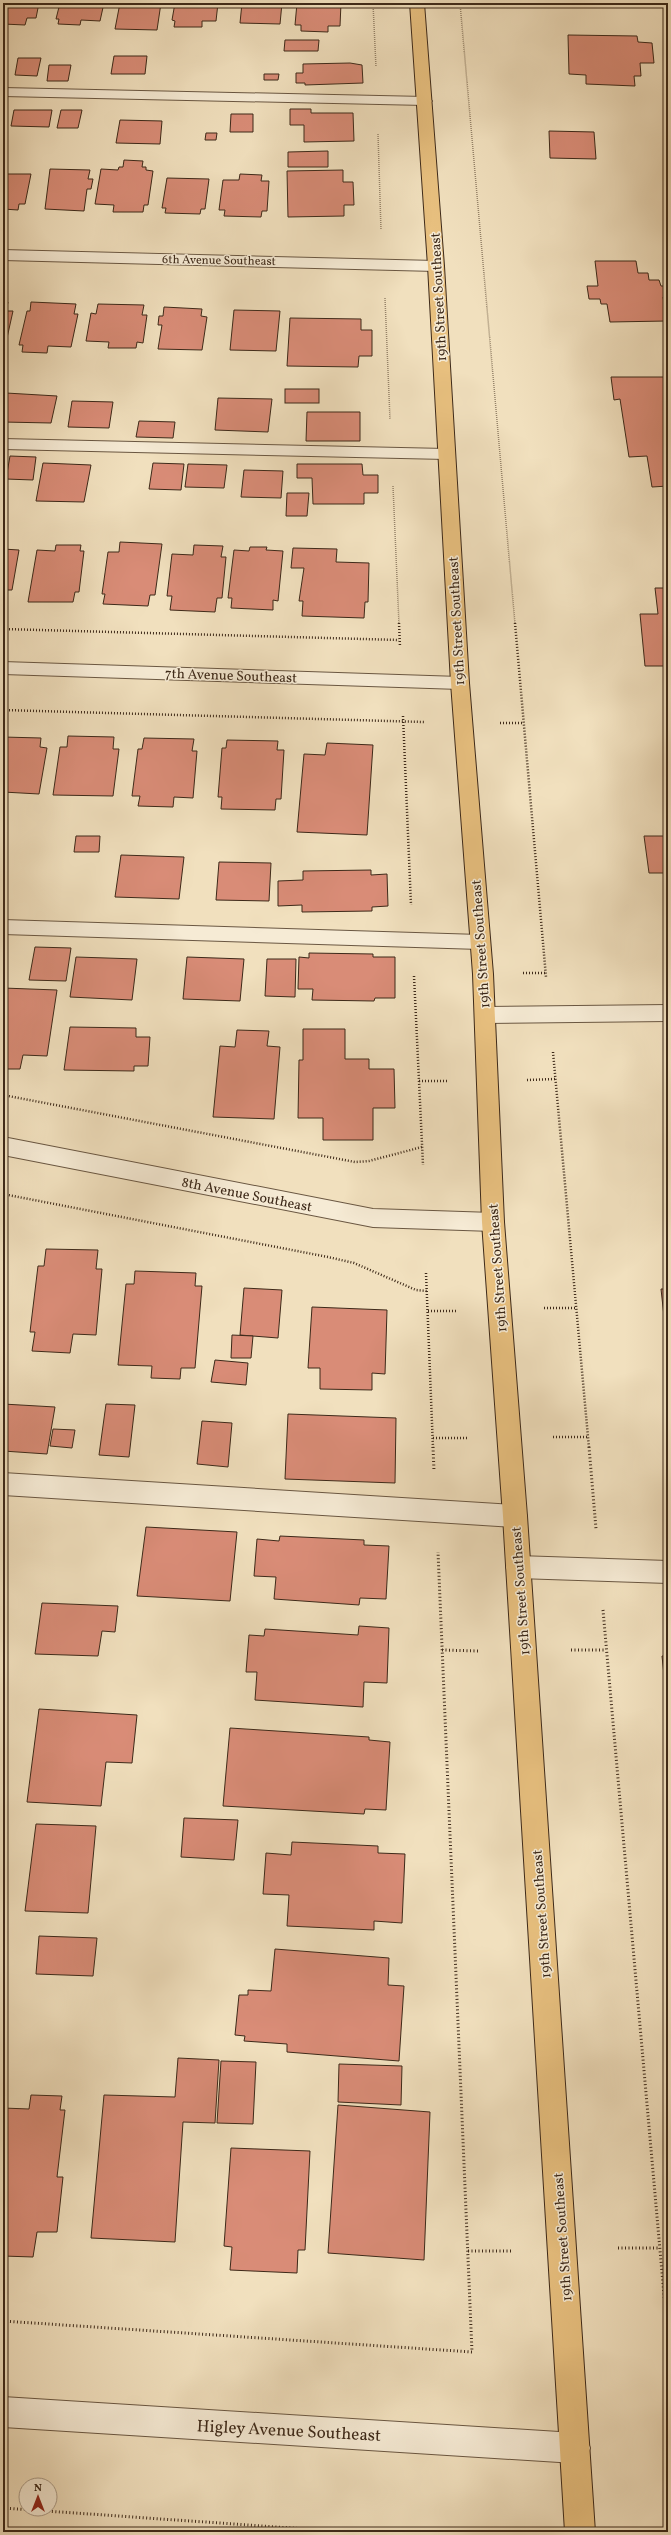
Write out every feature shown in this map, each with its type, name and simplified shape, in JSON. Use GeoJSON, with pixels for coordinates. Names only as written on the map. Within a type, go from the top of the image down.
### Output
{"type":"FeatureCollection","features":[{"type":"Feature","properties":{"kind":"main road","name":"19th Street Southeast"},"geometry":{"type":"LineString","coordinates":[[417,3],[436,266],[460,682],[485,1015],[494,1222],[515,1516],[580,2532]]}},
{"type":"Feature","properties":{"kind":"street"},"geometry":{"type":"LineString","coordinates":[[3,92],[425,101]]}},
{"type":"Feature","properties":{"kind":"street","name":"6th Avenue Southeast"},"geometry":{"type":"LineString","coordinates":[[3,255],[436,266]]}},
{"type":"Feature","properties":{"kind":"street"},"geometry":{"type":"LineString","coordinates":[[3,444],[446,454]]}},
{"type":"Feature","properties":{"kind":"street","name":"7th Avenue Southeast"},"geometry":{"type":"LineString","coordinates":[[3,668],[460,682]]}},
{"type":"Feature","properties":{"kind":"street"},"geometry":{"type":"LineString","coordinates":[[3,927],[480,942]]}},
{"type":"Feature","properties":{"kind":"street"},"geometry":{"type":"LineString","coordinates":[[485,1015],[668,1014]]}},
{"type":"Feature","properties":{"kind":"street","name":"8th Avenue Southeast"},"geometry":{"type":"LineString","coordinates":[[3,1146],[373,1218],[494,1222]]}},
{"type":"Feature","properties":{"kind":"street"},"geometry":{"type":"LineString","coordinates":[[3,1484],[515,1516]]}},
{"type":"Feature","properties":{"kind":"street"},"geometry":{"type":"LineString","coordinates":[[518,1567],[668,1572]]}},
{"type":"Feature","properties":{"kind":"street","name":"Higley Avenue Southeast"},"geometry":{"type":"LineString","coordinates":[[3,2412],[575,2448]]}},
{"type":"Feature","properties":{"kind":"path"},"geometry":{"type":"LineString","coordinates":[[460,3],[547,979]]}},
{"type":"Feature","properties":{"kind":"path"},"geometry":{"type":"LineString","coordinates":[[3,629],[399,640]]}},
{"type":"Feature","properties":{"kind":"path"},"geometry":{"type":"LineString","coordinates":[[3,710],[429,722]]}},
{"type":"Feature","properties":{"kind":"path"},"geometry":{"type":"LineString","coordinates":[[494,723],[524,723]]}},
{"type":"Feature","properties":{"kind":"path"},"geometry":{"type":"LineString","coordinates":[[520,974],[546,974]]}},
{"type":"Feature","properties":{"kind":"path"},"geometry":{"type":"LineString","coordinates":[[553,1047],[596,1530]]}},
{"type":"Feature","properties":{"kind":"path"},"geometry":{"type":"LineString","coordinates":[[525,1080],[556,1079]]}},
{"type":"Feature","properties":{"kind":"path"},"geometry":{"type":"LineString","coordinates":[[419,1081],[448,1081]]}},
{"type":"Feature","properties":{"kind":"path"},"geometry":{"type":"LineString","coordinates":[[3,1095],[355,1162],[369,1161],[422,1147]]}},
{"type":"Feature","properties":{"kind":"path"},"geometry":{"type":"LineString","coordinates":[[3,1194],[328,1257],[354,1263],[416,1290],[427,1291]]}},
{"type":"Feature","properties":{"kind":"path"},"geometry":{"type":"LineString","coordinates":[[3,2321],[472,2352],[426,1273]]}},
{"type":"Feature","properties":{"kind":"path"},"geometry":{"type":"LineString","coordinates":[[544,1308],[576,1308]]}},
{"type":"Feature","properties":{"kind":"path"},"geometry":{"type":"LineString","coordinates":[[427,1311],[457,1311]]}},
{"type":"Feature","properties":{"kind":"path"},"geometry":{"type":"LineString","coordinates":[[554,1437],[588,1437]]}},
{"type":"Feature","properties":{"kind":"path"},"geometry":{"type":"LineString","coordinates":[[433,1438],[469,1438]]}},
{"type":"Feature","properties":{"kind":"path"},"geometry":{"type":"LineString","coordinates":[[603,1607],[668,2340]]}},
{"type":"Feature","properties":{"kind":"path"},"geometry":{"type":"LineString","coordinates":[[442,1650],[479,1651]]}},
{"type":"Feature","properties":{"kind":"path"},"geometry":{"type":"LineString","coordinates":[[571,1650],[606,1650]]}},
{"type":"Feature","properties":{"kind":"path"},"geometry":{"type":"LineString","coordinates":[[618,2248],[660,2248]]}},
{"type":"Feature","properties":{"kind":"path"},"geometry":{"type":"LineString","coordinates":[[468,2251],[511,2251]]}},
{"type":"Feature","properties":{"kind":"path"},"geometry":{"type":"LineString","coordinates":[[3,2508],[349,2532]]}},
{"type":"Feature","properties":{"kind":"building"},"geometry":{"type":"Polygon","coordinates":[[[3,3],[39,3],[36,18],[27,18],[25,25],[3,24],[3,3]]]}},
{"type":"Feature","properties":{"kind":"building"},"geometry":{"type":"Polygon","coordinates":[[[60,3],[104,3],[100,21],[81,20],[80,25],[58,24],[59,19],[56,19],[60,3]]]}},
{"type":"Feature","properties":{"kind":"building"},"geometry":{"type":"Polygon","coordinates":[[[120,3],[161,3],[157,30],[115,29],[120,3]]]}},
{"type":"Feature","properties":{"kind":"building"},"geometry":{"type":"Polygon","coordinates":[[[175,3],[218,3],[216,21],[202,21],[202,27],[174,27],[175,21],[172,20],[175,3]]]}},
{"type":"Feature","properties":{"kind":"building"},"geometry":{"type":"Polygon","coordinates":[[[242,3],[282,3],[280,24],[240,23],[242,3]]]}},
{"type":"Feature","properties":{"kind":"building"},"geometry":{"type":"Polygon","coordinates":[[[297,3],[341,3],[340,26],[328,26],[328,32],[301,31],[301,25],[295,25],[297,3]]]}},
{"type":"Feature","properties":{"kind":"building"},"geometry":{"type":"Polygon","coordinates":[[[568,35],[637,36],[638,42],[652,43],[654,63],[640,63],[641,76],[634,76],[635,86],[586,84],[586,75],[569,74],[568,35]]]}},
{"type":"Feature","properties":{"kind":"building"},"geometry":{"type":"Polygon","coordinates":[[[285,40],[319,40],[318,51],[284,51],[285,40]]]}},
{"type":"Feature","properties":{"kind":"building"},"geometry":{"type":"Polygon","coordinates":[[[114,56],[147,56],[145,74],[111,74],[114,56]]]}},
{"type":"Feature","properties":{"kind":"building"},"geometry":{"type":"Polygon","coordinates":[[[18,58],[41,58],[37,76],[15,75],[18,58]]]}},
{"type":"Feature","properties":{"kind":"building"},"geometry":{"type":"Polygon","coordinates":[[[350,63],[362,65],[363,83],[305,85],[305,83],[296,83],[296,73],[303,73],[303,64],[350,63]]]}},
{"type":"Feature","properties":{"kind":"building"},"geometry":{"type":"Polygon","coordinates":[[[49,65],[71,65],[68,81],[47,81],[49,65]]]}},
{"type":"Feature","properties":{"kind":"building"},"geometry":{"type":"Polygon","coordinates":[[[264,74],[279,74],[278,80],[264,80],[264,74]]]}},
{"type":"Feature","properties":{"kind":"building"},"geometry":{"type":"Polygon","coordinates":[[[290,109],[311,109],[311,113],[353,113],[354,141],[304,142],[304,125],[290,125],[290,109]]]}},
{"type":"Feature","properties":{"kind":"building"},"geometry":{"type":"Polygon","coordinates":[[[14,110],[52,110],[49,127],[11,126],[14,110]]]}},
{"type":"Feature","properties":{"kind":"building"},"geometry":{"type":"Polygon","coordinates":[[[61,110],[82,110],[78,128],[57,128],[61,110]]]}},
{"type":"Feature","properties":{"kind":"building"},"geometry":{"type":"Polygon","coordinates":[[[231,114],[253,114],[253,132],[230,132],[231,114]]]}},
{"type":"Feature","properties":{"kind":"building"},"geometry":{"type":"Polygon","coordinates":[[[120,120],[162,121],[160,144],[116,143],[120,120]]]}},
{"type":"Feature","properties":{"kind":"building"},"geometry":{"type":"Polygon","coordinates":[[[549,131],[594,132],[596,159],[550,158],[549,131]]]}},
{"type":"Feature","properties":{"kind":"building"},"geometry":{"type":"Polygon","coordinates":[[[206,133],[217,133],[216,140],[205,140],[206,133]]]}},
{"type":"Feature","properties":{"kind":"building"},"geometry":{"type":"Polygon","coordinates":[[[328,151],[328,167],[288,167],[288,152],[328,151]]]}},
{"type":"Feature","properties":{"kind":"building"},"geometry":{"type":"Polygon","coordinates":[[[124,160],[143,161],[142,167],[146,167],[146,170],[153,171],[148,205],[144,205],[143,212],[113,212],[114,205],[95,204],[101,169],[118,170],[119,167],[123,167],[124,160]]]}},
{"type":"Feature","properties":{"kind":"building"},"geometry":{"type":"Polygon","coordinates":[[[50,169],[90,170],[88,179],[93,179],[91,189],[87,189],[84,211],[45,209],[50,169]]]}},
{"type":"Feature","properties":{"kind":"building"},"geometry":{"type":"Polygon","coordinates":[[[343,170],[343,182],[353,182],[354,205],[344,205],[344,216],[288,217],[287,171],[343,170]]]}},
{"type":"Feature","properties":{"kind":"building"},"geometry":{"type":"Polygon","coordinates":[[[3,174],[31,174],[25,204],[19,204],[18,210],[3,209],[3,174]]]}},
{"type":"Feature","properties":{"kind":"building"},"geometry":{"type":"Polygon","coordinates":[[[240,174],[262,175],[261,181],[269,181],[267,211],[262,211],[261,217],[224,216],[225,210],[219,210],[223,180],[239,180],[240,174]]]}},
{"type":"Feature","properties":{"kind":"building"},"geometry":{"type":"Polygon","coordinates":[[[167,178],[209,179],[205,209],[201,209],[200,214],[165,213],[166,208],[162,208],[167,178]]]}},
{"type":"Feature","properties":{"kind":"building"},"geometry":{"type":"Polygon","coordinates":[[[595,261],[636,261],[638,273],[648,273],[649,280],[659,280],[661,286],[667,286],[668,297],[663,297],[667,321],[610,322],[607,304],[601,304],[600,299],[589,299],[587,286],[598,286],[595,261]]]}},
{"type":"Feature","properties":{"kind":"building"},"geometry":{"type":"Polygon","coordinates":[[[3,302],[8,302],[6,311],[13,311],[5,347],[3,347],[3,302]]]}},
{"type":"Feature","properties":{"kind":"building"},"geometry":{"type":"Polygon","coordinates":[[[31,302],[76,304],[74,314],[78,314],[71,347],[48,346],[47,353],[22,352],[23,345],[19,345],[27,311],[30,311],[31,302]]]}},
{"type":"Feature","properties":{"kind":"building"},"geometry":{"type":"Polygon","coordinates":[[[98,304],[144,305],[142,315],[147,315],[143,343],[137,342],[136,348],[108,348],[109,342],[86,341],[91,313],[96,314],[98,304]]]}},
{"type":"Feature","properties":{"kind":"building"},"geometry":{"type":"Polygon","coordinates":[[[164,307],[202,309],[201,316],[207,317],[202,350],[158,349],[162,325],[158,325],[159,316],[163,316],[164,307]]]}},
{"type":"Feature","properties":{"kind":"building"},"geometry":{"type":"Polygon","coordinates":[[[234,310],[280,311],[276,351],[230,350],[234,310]]]}},
{"type":"Feature","properties":{"kind":"building"},"geometry":{"type":"Polygon","coordinates":[[[290,318],[361,319],[361,330],[372,330],[372,356],[359,356],[358,367],[287,366],[290,318]]]}},
{"type":"Feature","properties":{"kind":"building"},"geometry":{"type":"Polygon","coordinates":[[[611,377],[668,377],[668,403],[665,403],[668,422],[668,486],[652,487],[647,456],[629,457],[620,399],[614,400],[611,377]]]}},
{"type":"Feature","properties":{"kind":"building"},"geometry":{"type":"Polygon","coordinates":[[[285,389],[319,389],[319,403],[285,403],[285,389]]]}},
{"type":"Feature","properties":{"kind":"building"},"geometry":{"type":"Polygon","coordinates":[[[6,393],[57,396],[51,423],[3,422],[6,393]]]}},
{"type":"Feature","properties":{"kind":"building"},"geometry":{"type":"Polygon","coordinates":[[[218,398],[272,399],[268,432],[215,430],[218,398]]]}},
{"type":"Feature","properties":{"kind":"building"},"geometry":{"type":"Polygon","coordinates":[[[72,401],[113,402],[109,428],[68,427],[72,401]]]}},
{"type":"Feature","properties":{"kind":"building"},"geometry":{"type":"Polygon","coordinates":[[[307,412],[360,412],[360,441],[306,441],[307,412]]]}},
{"type":"Feature","properties":{"kind":"building"},"geometry":{"type":"Polygon","coordinates":[[[139,421],[175,422],[173,438],[136,437],[139,421]]]}},
{"type":"Feature","properties":{"kind":"building"},"geometry":{"type":"Polygon","coordinates":[[[10,456],[36,457],[33,480],[6,479],[10,456]]]}},
{"type":"Feature","properties":{"kind":"building"},"geometry":{"type":"Polygon","coordinates":[[[43,463],[91,465],[84,502],[36,501],[43,463]]]}},
{"type":"Feature","properties":{"kind":"building"},"geometry":{"type":"Polygon","coordinates":[[[153,463],[184,464],[181,490],[149,489],[153,463]]]}},
{"type":"Feature","properties":{"kind":"building"},"geometry":{"type":"Polygon","coordinates":[[[188,464],[227,465],[224,488],[185,487],[188,464]]]}},
{"type":"Feature","properties":{"kind":"building"},"geometry":{"type":"Polygon","coordinates":[[[297,464],[362,464],[363,475],[378,475],[378,493],[364,493],[364,504],[313,504],[312,478],[297,478],[297,464]]]}},
{"type":"Feature","properties":{"kind":"building"},"geometry":{"type":"Polygon","coordinates":[[[244,470],[283,471],[281,498],[241,497],[244,470]]]}},
{"type":"Feature","properties":{"kind":"building"},"geometry":{"type":"Polygon","coordinates":[[[287,493],[309,493],[307,516],[286,516],[287,493]]]}},
{"type":"Feature","properties":{"kind":"building"},"geometry":{"type":"Polygon","coordinates":[[[120,542],[162,544],[155,595],[150,595],[148,606],[103,604],[105,594],[102,594],[108,552],[119,552],[120,542]]]}},
{"type":"Feature","properties":{"kind":"building"},"geometry":{"type":"Polygon","coordinates":[[[56,545],[81,545],[80,551],[84,551],[79,592],[75,592],[73,602],[28,602],[37,550],[55,551],[56,545]]]}},
{"type":"Feature","properties":{"kind":"building"},"geometry":{"type":"Polygon","coordinates":[[[194,545],[223,546],[221,557],[226,557],[222,598],[217,598],[215,612],[170,610],[172,596],[167,596],[172,554],[193,555],[194,545]]]}},
{"type":"Feature","properties":{"kind":"building"},"geometry":{"type":"Polygon","coordinates":[[[250,547],[267,547],[266,550],[283,551],[278,601],[273,600],[273,610],[231,608],[232,598],[228,598],[234,550],[249,551],[250,547]]]}},
{"type":"Feature","properties":{"kind":"building"},"geometry":{"type":"Polygon","coordinates":[[[293,548],[337,549],[336,562],[369,563],[368,602],[365,602],[364,618],[302,616],[303,601],[299,601],[304,568],[291,568],[293,548]]]}},
{"type":"Feature","properties":{"kind":"building"},"geometry":{"type":"Polygon","coordinates":[[[3,549],[19,550],[12,590],[3,590],[3,549]]]}},
{"type":"Feature","properties":{"kind":"building"},"geometry":{"type":"Polygon","coordinates":[[[655,588],[668,588],[668,666],[645,666],[640,614],[658,614],[655,588]]]}},
{"type":"Feature","properties":{"kind":"building"},"geometry":{"type":"Polygon","coordinates":[[[68,736],[114,737],[113,749],[119,749],[113,796],[53,795],[60,747],[67,747],[68,736]]]}},
{"type":"Feature","properties":{"kind":"building"},"geometry":{"type":"Polygon","coordinates":[[[3,737],[41,738],[40,747],[47,748],[39,794],[3,792],[3,737]]]}},
{"type":"Feature","properties":{"kind":"building"},"geometry":{"type":"Polygon","coordinates":[[[144,738],[194,739],[192,751],[197,751],[193,798],[174,797],[173,807],[138,806],[140,796],[132,796],[138,749],[142,749],[144,738]]]}},
{"type":"Feature","properties":{"kind":"building"},"geometry":{"type":"Polygon","coordinates":[[[227,740],[278,741],[277,750],[284,750],[281,799],[276,799],[275,810],[221,809],[222,797],[218,797],[222,748],[226,748],[227,740]]]}},
{"type":"Feature","properties":{"kind":"building"},"geometry":{"type":"Polygon","coordinates":[[[327,743],[373,745],[367,835],[297,832],[304,754],[325,755],[327,743]]]}},
{"type":"Feature","properties":{"kind":"building"},"geometry":{"type":"Polygon","coordinates":[[[76,836],[100,836],[99,852],[74,852],[76,836]]]}},
{"type":"Feature","properties":{"kind":"building"},"geometry":{"type":"Polygon","coordinates":[[[644,836],[668,836],[668,890],[665,873],[649,873],[644,836]]]}},
{"type":"Feature","properties":{"kind":"building"},"geometry":{"type":"Polygon","coordinates":[[[121,855],[184,857],[179,899],[115,897],[121,855]]]}},
{"type":"Feature","properties":{"kind":"building"},"geometry":{"type":"Polygon","coordinates":[[[219,862],[271,863],[269,901],[216,900],[219,862]]]}},
{"type":"Feature","properties":{"kind":"building"},"geometry":{"type":"Polygon","coordinates":[[[371,870],[371,875],[387,874],[388,906],[372,907],[372,911],[302,912],[302,905],[278,906],[278,881],[303,880],[303,871],[371,870]]]}},
{"type":"Feature","properties":{"kind":"building"},"geometry":{"type":"Polygon","coordinates":[[[35,947],[71,948],[66,981],[29,980],[35,947]]]}},
{"type":"Feature","properties":{"kind":"building"},"geometry":{"type":"Polygon","coordinates":[[[309,953],[373,954],[373,957],[395,957],[395,998],[375,998],[374,1001],[312,1000],[313,989],[298,989],[299,957],[309,958],[309,953]]]}},
{"type":"Feature","properties":{"kind":"building"},"geometry":{"type":"Polygon","coordinates":[[[76,957],[137,959],[132,1000],[70,997],[76,957]]]}},
{"type":"Feature","properties":{"kind":"building"},"geometry":{"type":"Polygon","coordinates":[[[187,957],[244,959],[240,1001],[183,999],[187,957]]]}},
{"type":"Feature","properties":{"kind":"building"},"geometry":{"type":"Polygon","coordinates":[[[267,959],[296,959],[295,997],[265,996],[267,959]]]}},
{"type":"Feature","properties":{"kind":"building"},"geometry":{"type":"Polygon","coordinates":[[[3,988],[57,990],[47,1056],[23,1055],[20,1069],[3,1069],[3,988]]]}},
{"type":"Feature","properties":{"kind":"building"},"geometry":{"type":"Polygon","coordinates":[[[70,1027],[136,1028],[136,1037],[150,1037],[148,1066],[134,1066],[134,1071],[64,1070],[70,1027]]]}},
{"type":"Feature","properties":{"kind":"building"},"geometry":{"type":"Polygon","coordinates":[[[303,1029],[345,1029],[345,1059],[369,1059],[369,1069],[394,1069],[395,1108],[373,1108],[373,1140],[323,1140],[323,1118],[298,1118],[299,1060],[303,1060],[303,1029]]]}},
{"type":"Feature","properties":{"kind":"building"},"geometry":{"type":"Polygon","coordinates":[[[237,1030],[269,1031],[267,1046],[280,1047],[274,1119],[213,1117],[220,1046],[235,1047],[237,1030]]]}},
{"type":"Feature","properties":{"kind":"building"},"geometry":{"type":"Polygon","coordinates":[[[46,1249],[98,1250],[96,1269],[102,1269],[96,1335],[73,1334],[70,1353],[32,1351],[35,1332],[30,1332],[38,1266],[44,1266],[46,1249]]]}},
{"type":"Feature","properties":{"kind":"building"},"geometry":{"type":"Polygon","coordinates":[[[135,1271],[196,1273],[195,1286],[202,1286],[195,1368],[181,1368],[180,1379],[151,1378],[152,1366],[118,1365],[126,1284],[134,1284],[135,1271]]]}},
{"type":"Feature","properties":{"kind":"building"},"geometry":{"type":"Polygon","coordinates":[[[244,1288],[282,1290],[278,1338],[240,1335],[244,1288]]]}},
{"type":"Feature","properties":{"kind":"building"},"geometry":{"type":"Polygon","coordinates":[[[661,1289],[668,1289],[668,1353],[661,1289]]]}},
{"type":"Feature","properties":{"kind":"building"},"geometry":{"type":"Polygon","coordinates":[[[312,1307],[387,1310],[385,1374],[372,1373],[372,1390],[320,1389],[320,1368],[308,1368],[312,1307]]]}},
{"type":"Feature","properties":{"kind":"building"},"geometry":{"type":"Polygon","coordinates":[[[232,1335],[253,1336],[251,1358],[231,1358],[232,1335]]]}},
{"type":"Feature","properties":{"kind":"building"},"geometry":{"type":"Polygon","coordinates":[[[215,1360],[248,1363],[246,1385],[211,1382],[215,1360]]]}},
{"type":"Feature","properties":{"kind":"building"},"geometry":{"type":"Polygon","coordinates":[[[3,1404],[55,1407],[47,1454],[3,1451],[3,1404]]]}},
{"type":"Feature","properties":{"kind":"building"},"geometry":{"type":"Polygon","coordinates":[[[106,1404],[135,1405],[129,1457],[99,1455],[106,1404]]]}},
{"type":"Feature","properties":{"kind":"building"},"geometry":{"type":"Polygon","coordinates":[[[288,1414],[396,1418],[395,1483],[285,1479],[288,1414]]]}},
{"type":"Feature","properties":{"kind":"building"},"geometry":{"type":"Polygon","coordinates":[[[202,1421],[232,1423],[228,1467],[197,1464],[202,1421]]]}},
{"type":"Feature","properties":{"kind":"building"},"geometry":{"type":"Polygon","coordinates":[[[53,1429],[75,1430],[72,1448],[50,1446],[53,1429]]]}},
{"type":"Feature","properties":{"kind":"building"},"geometry":{"type":"Polygon","coordinates":[[[146,1527],[237,1532],[230,1601],[137,1596],[146,1527]]]}},
{"type":"Feature","properties":{"kind":"building"},"geometry":{"type":"Polygon","coordinates":[[[280,1536],[364,1540],[364,1545],[389,1546],[386,1599],[360,1598],[359,1605],[274,1599],[276,1577],[254,1576],[257,1539],[279,1541],[280,1536]]]}},
{"type":"Feature","properties":{"kind":"building"},"geometry":{"type":"Polygon","coordinates":[[[42,1603],[118,1606],[115,1632],[102,1631],[98,1656],[35,1654],[42,1603]]]}},
{"type":"Feature","properties":{"kind":"building"},"geometry":{"type":"Polygon","coordinates":[[[359,1626],[389,1628],[387,1683],[364,1682],[363,1707],[255,1700],[257,1672],[246,1672],[249,1635],[264,1636],[265,1629],[358,1635],[359,1626]]]}},
{"type":"Feature","properties":{"kind":"building"},"geometry":{"type":"Polygon","coordinates":[[[662,1656],[668,1656],[668,1713],[662,1656]]]}},
{"type":"Feature","properties":{"kind":"building"},"geometry":{"type":"Polygon","coordinates":[[[39,1709],[137,1715],[132,1763],[106,1762],[101,1806],[27,1802],[39,1709]]]}},
{"type":"Feature","properties":{"kind":"building"},"geometry":{"type":"Polygon","coordinates":[[[230,1728],[369,1737],[369,1740],[390,1742],[386,1810],[365,1809],[364,1814],[223,1806],[230,1728]]]}},
{"type":"Feature","properties":{"kind":"building"},"geometry":{"type":"Polygon","coordinates":[[[184,1818],[238,1820],[234,1860],[181,1857],[184,1818]]]}},
{"type":"Feature","properties":{"kind":"building"},"geometry":{"type":"Polygon","coordinates":[[[36,1824],[96,1826],[88,1913],[25,1911],[36,1824]]]}},
{"type":"Feature","properties":{"kind":"building"},"geometry":{"type":"Polygon","coordinates":[[[292,1842],[378,1846],[378,1853],[405,1854],[402,1923],[374,1921],[374,1930],[287,1926],[289,1895],[263,1894],[266,1853],[291,1855],[292,1842]]]}},
{"type":"Feature","properties":{"kind":"building"},"geometry":{"type":"Polygon","coordinates":[[[39,1936],[97,1938],[93,1976],[36,1974],[39,1936]]]}},
{"type":"Feature","properties":{"kind":"building"},"geometry":{"type":"Polygon","coordinates":[[[275,1949],[389,1958],[388,1985],[404,1986],[399,2061],[287,2052],[287,2044],[244,2041],[245,2036],[235,2035],[239,1995],[248,1995],[248,1990],[271,1991],[275,1949]]]}},
{"type":"Feature","properties":{"kind":"building"},"geometry":{"type":"Polygon","coordinates":[[[178,2058],[219,2060],[215,2123],[183,2122],[175,2242],[91,2238],[104,2095],[175,2097],[178,2058]]]}},
{"type":"Feature","properties":{"kind":"building"},"geometry":{"type":"Polygon","coordinates":[[[221,2061],[256,2062],[253,2124],[217,2123],[221,2061]]]}},
{"type":"Feature","properties":{"kind":"building"},"geometry":{"type":"Polygon","coordinates":[[[339,2064],[402,2066],[401,2105],[338,2102],[339,2064]]]}},
{"type":"Feature","properties":{"kind":"building"},"geometry":{"type":"Polygon","coordinates":[[[31,2095],[62,2096],[60,2110],[65,2110],[57,2177],[63,2177],[57,2232],[37,2232],[33,2257],[3,2256],[3,2108],[29,2109],[31,2095]]]}},
{"type":"Feature","properties":{"kind":"building"},"geometry":{"type":"Polygon","coordinates":[[[338,2105],[430,2112],[424,2260],[328,2253],[338,2105]]]}},
{"type":"Feature","properties":{"kind":"building"},"geometry":{"type":"Polygon","coordinates":[[[231,2148],[310,2151],[305,2250],[298,2250],[297,2273],[230,2270],[232,2247],[224,2246],[231,2148]]]}}]}
